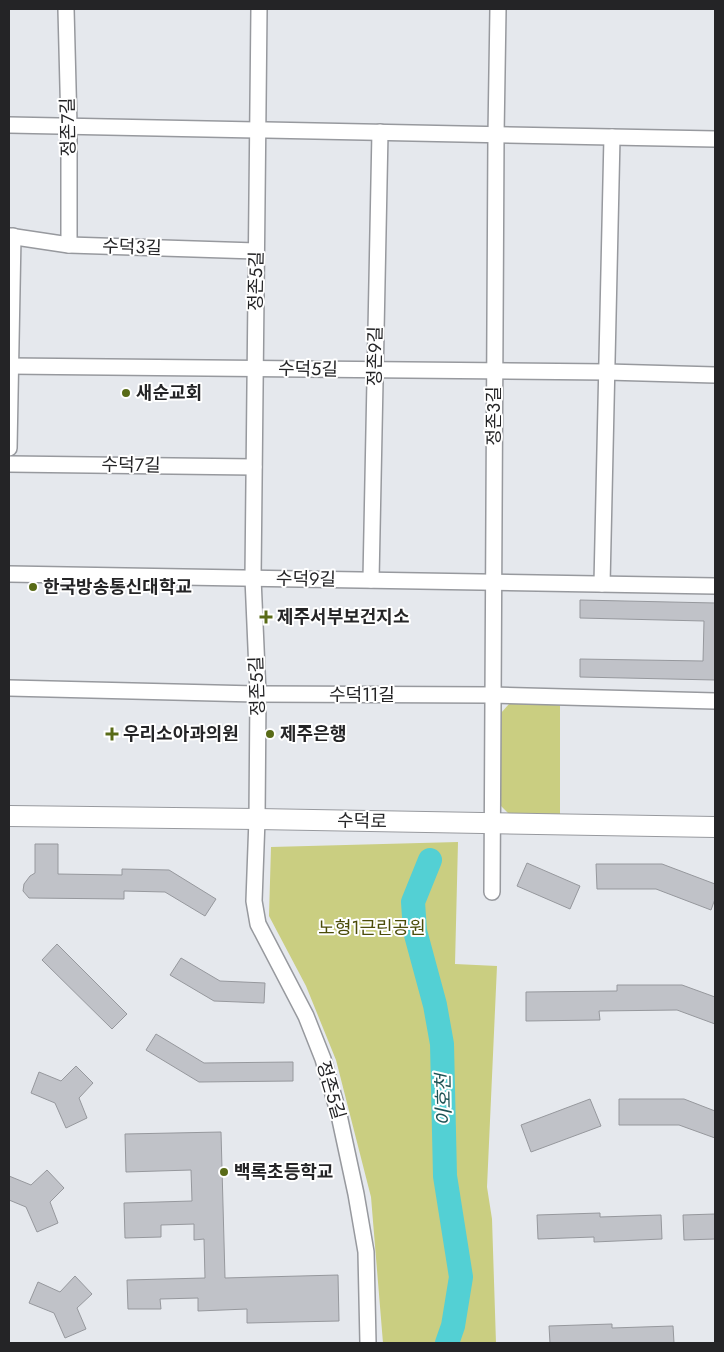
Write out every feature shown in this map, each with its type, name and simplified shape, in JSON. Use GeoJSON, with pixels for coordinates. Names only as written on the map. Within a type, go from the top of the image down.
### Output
{"type":"FeatureCollection","features":[{"type":"Feature","properties":{"kind":"main road","name":"수덕로"},"geometry":{"type":"LineString","coordinates":[[9,816],[492,822],[715,827]]}},
{"type":"Feature","properties":{"kind":"street","name":"정존7길"},"geometry":{"type":"LineString","coordinates":[[66,9],[69,126],[69,245]]}},
{"type":"Feature","properties":{"kind":"street","name":"정존5길"},"geometry":{"type":"LineString","coordinates":[[259,9],[253,578],[258,694],[258,819],[254,902],[258,924],[306,1016],[323,1059],[339,1115],[366,1252],[368,1343]]}},
{"type":"Feature","properties":{"kind":"street","name":"정존3길"},"geometry":{"type":"LineString","coordinates":[[492,892],[494,371],[498,9]]}},
{"type":"Feature","properties":{"kind":"street"},"geometry":{"type":"LineString","coordinates":[[9,124],[715,139]]}},
{"type":"Feature","properties":{"kind":"street","name":"정존9길"},"geometry":{"type":"LineString","coordinates":[[371,580],[380,132]]}},
{"type":"Feature","properties":{"kind":"street"},"geometry":{"type":"LineString","coordinates":[[602,584],[612,137]]}},
{"type":"Feature","properties":{"kind":"street"},"geometry":{"type":"LineString","coordinates":[[9,448],[11,236]]}},
{"type":"Feature","properties":{"kind":"street","name":"수덕3길"},"geometry":{"type":"LineString","coordinates":[[11,236],[69,245],[256,251]]}},
{"type":"Feature","properties":{"kind":"street","name":"수덕5길"},"geometry":{"type":"LineString","coordinates":[[10,366],[607,372],[715,375]]}},
{"type":"Feature","properties":{"kind":"street","name":"수덕7길"},"geometry":{"type":"LineString","coordinates":[[9,464],[254,467]]}},
{"type":"Feature","properties":{"kind":"street","name":"수덕9길"},"geometry":{"type":"LineString","coordinates":[[9,574],[715,586]]}},
{"type":"Feature","properties":{"kind":"street","name":"수덕11길"},"geometry":{"type":"LineString","coordinates":[[9,688],[258,694],[492,695],[715,701]]}},
{"type":"Feature","properties":{"kind":"green space"},"geometry":{"type":"Polygon","coordinates":[[[509,704],[560,704],[560,815],[510,815],[501,806],[501,713],[509,704]]]}},
{"type":"Feature","properties":{"kind":"green space","name":"노형1근린공원"},"geometry":{"type":"Polygon","coordinates":[[[458,842],[455,964],[497,966],[487,1187],[492,1219],[496,1343],[383,1343],[371,1197],[336,1060],[306,986],[269,916],[271,847],[458,842]]]}},
{"type":"Feature","properties":{"kind":"building"},"geometry":{"type":"Polygon","coordinates":[[[580,600],[715,603],[715,680],[580,677],[580,659],[703,661],[704,621],[580,618],[580,600]]]}},
{"type":"Feature","properties":{"kind":"building"},"geometry":{"type":"Polygon","coordinates":[[[35,844],[58,844],[58,874],[122,875],[122,869],[169,870],[216,899],[205,916],[165,892],[124,891],[124,899],[29,898],[23,891],[24,884],[35,873],[35,844]]]}},
{"type":"Feature","properties":{"kind":"building"},"geometry":{"type":"Polygon","coordinates":[[[527,863],[580,886],[570,909],[517,886],[527,863]]]}},
{"type":"Feature","properties":{"kind":"building"},"geometry":{"type":"Polygon","coordinates":[[[596,864],[662,864],[715,884],[715,899],[711,910],[656,889],[597,889],[596,864]]]}},
{"type":"Feature","properties":{"kind":"building"},"geometry":{"type":"Polygon","coordinates":[[[57,944],[127,1014],[112,1029],[42,960],[57,944]]]}},
{"type":"Feature","properties":{"kind":"building"},"geometry":{"type":"Polygon","coordinates":[[[181,958],[220,981],[265,983],[264,1003],[214,1001],[170,975],[181,958]]]}},
{"type":"Feature","properties":{"kind":"building"},"geometry":{"type":"Polygon","coordinates":[[[617,985],[682,985],[715,997],[715,1024],[677,1010],[599,1011],[600,1020],[526,1021],[526,992],[617,991],[617,985]]]}},
{"type":"Feature","properties":{"kind":"building"},"geometry":{"type":"Polygon","coordinates":[[[156,1034],[204,1063],[293,1062],[293,1081],[199,1082],[146,1050],[156,1034]]]}},
{"type":"Feature","properties":{"kind":"building"},"geometry":{"type":"Polygon","coordinates":[[[76,1066],[93,1083],[79,1098],[87,1118],[66,1128],[55,1103],[31,1093],[39,1072],[61,1081],[76,1066]]]}},
{"type":"Feature","properties":{"kind":"building"},"geometry":{"type":"Polygon","coordinates":[[[590,1099],[601,1126],[531,1152],[521,1125],[590,1099]]]}},
{"type":"Feature","properties":{"kind":"building"},"geometry":{"type":"Polygon","coordinates":[[[619,1099],[684,1099],[715,1111],[715,1138],[679,1125],[619,1125],[619,1099]]]}},
{"type":"Feature","properties":{"kind":"building"},"geometry":{"type":"Polygon","coordinates":[[[221,1132],[225,1278],[338,1275],[339,1321],[247,1323],[247,1309],[198,1311],[198,1298],[160,1299],[161,1309],[128,1309],[127,1280],[205,1278],[204,1239],[194,1240],[194,1224],[161,1225],[161,1237],[125,1238],[124,1203],[192,1201],[191,1170],[126,1172],[125,1134],[221,1132]]]}},
{"type":"Feature","properties":{"kind":"building"},"geometry":{"type":"Polygon","coordinates":[[[47,1170],[64,1188],[50,1202],[58,1223],[37,1232],[26,1207],[9,1200],[9,1176],[31,1185],[47,1170]]]}},
{"type":"Feature","properties":{"kind":"building"},"geometry":{"type":"Polygon","coordinates":[[[600,1213],[600,1217],[661,1215],[662,1239],[594,1242],[594,1237],[538,1239],[537,1215],[600,1213]]]}},
{"type":"Feature","properties":{"kind":"building"},"geometry":{"type":"Polygon","coordinates":[[[715,1214],[715,1239],[684,1240],[683,1215],[715,1214]]]}},
{"type":"Feature","properties":{"kind":"building"},"geometry":{"type":"Polygon","coordinates":[[[75,1276],[92,1294],[77,1308],[86,1329],[65,1338],[54,1313],[29,1303],[38,1282],[60,1292],[75,1276]]]}},
{"type":"Feature","properties":{"kind":"building"},"geometry":{"type":"Polygon","coordinates":[[[612,1324],[612,1328],[673,1326],[674,1343],[550,1343],[549,1326],[612,1324]]]}},
{"type":"Feature","properties":{"kind":"waterway","name":"이호천"},"geometry":{"type":"LineString","coordinates":[[430,860],[413,902],[415,931],[435,1005],[442,1044],[445,1176],[461,1277],[453,1326],[447,1343]]}},
{"type":"Feature","properties":{"kind":"place","name":"새순교회"},"geometry":{"type":"Point","coordinates":[126,393]}},
{"type":"Feature","properties":{"kind":"place","name":"한국방송통신대학교"},"geometry":{"type":"Point","coordinates":[33,587]}},
{"type":"Feature","properties":{"kind":"place","name":"제주서부보건지소"},"geometry":{"type":"Point","coordinates":[266,617]}},
{"type":"Feature","properties":{"kind":"place","name":"우리소아과의원"},"geometry":{"type":"Point","coordinates":[112,734]}},
{"type":"Feature","properties":{"kind":"place","name":"제주은행"},"geometry":{"type":"Point","coordinates":[270,734]}},
{"type":"Feature","properties":{"kind":"place","name":"백록초등학교"},"geometry":{"type":"Point","coordinates":[224,1172]}}]}
